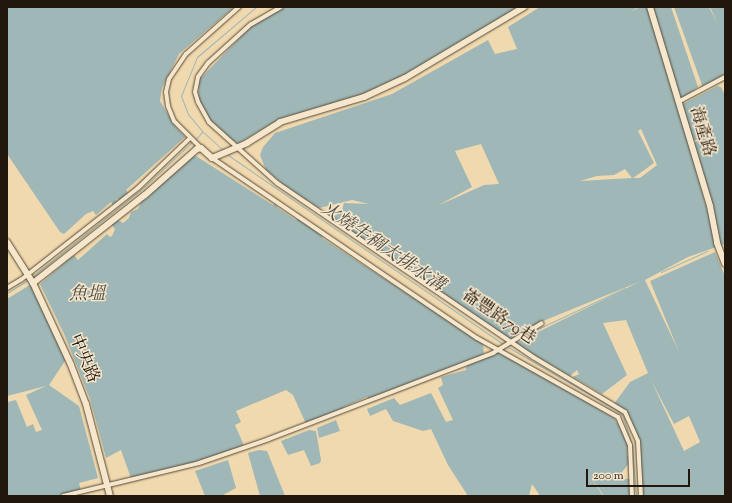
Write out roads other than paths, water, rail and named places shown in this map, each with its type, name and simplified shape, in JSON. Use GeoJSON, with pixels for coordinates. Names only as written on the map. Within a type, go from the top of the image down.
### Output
{"type":"FeatureCollection","features":[{"type":"Feature","properties":{"kind":"street"},"geometry":{"type":"LineString","coordinates":[[239,7],[186,54],[169,79],[166,92],[168,106],[174,121],[212,158],[449,319],[618,417],[630,445],[632,496]]}},
{"type":"Feature","properties":{"kind":"street","name":"崙豐路79巷"},"geometry":{"type":"LineString","coordinates":[[281,7],[251,24],[208,63],[198,77],[195,92],[201,109],[209,122],[277,183],[511,342],[625,412],[638,441],[641,496]]}},
{"type":"Feature","properties":{"kind":"street"},"geometry":{"type":"LineString","coordinates":[[212,158],[236,147],[280,122],[352,101],[406,78],[524,7]]}},
{"type":"Feature","properties":{"kind":"street","name":"海產路"},"geometry":{"type":"LineString","coordinates":[[650,7],[710,206],[717,243],[725,264]]}},
{"type":"Feature","properties":{"kind":"street"},"geometry":{"type":"LineString","coordinates":[[678,102],[725,77]]}},
{"type":"Feature","properties":{"kind":"street"},"geometry":{"type":"LineString","coordinates":[[7,288],[28,274],[138,188],[190,138]]}},
{"type":"Feature","properties":{"kind":"street"},"geometry":{"type":"LineString","coordinates":[[33,283],[145,195],[186,157],[201,148]]}},
{"type":"Feature","properties":{"kind":"street","name":"中央路"},"geometry":{"type":"LineString","coordinates":[[7,242],[33,283],[71,365],[86,404],[105,485],[110,496]]}},
{"type":"Feature","properties":{"kind":"street"},"geometry":{"type":"LineString","coordinates":[[63,496],[199,463],[246,447],[500,349],[542,323]]}},
{"type":"Feature","properties":{"kind":"water"},"geometry":{"type":"Polygon","coordinates":[[[7,7],[234,7],[179,54],[162,88],[160,101],[175,126],[185,137],[126,190],[128,193],[119,201],[116,198],[117,202],[113,205],[111,202],[96,215],[93,211],[86,214],[64,234],[60,232],[7,154],[7,7]]]}},
{"type":"Feature","properties":{"kind":"water"},"geometry":{"type":"Polygon","coordinates":[[[284,7],[525,7],[420,70],[359,96],[270,125],[239,143],[226,139],[205,118],[198,101],[199,80],[253,24],[284,7]]]}},
{"type":"Feature","properties":{"kind":"water"},"geometry":{"type":"Polygon","coordinates":[[[540,7],[638,7],[630,12],[640,7],[671,7],[698,87],[678,102],[668,74],[716,240],[690,145],[708,135],[691,142],[681,105],[717,86],[721,87],[725,95],[725,244],[688,257],[645,280],[679,352],[650,281],[715,252],[725,276],[725,496],[641,496],[638,441],[626,414],[614,404],[630,382],[648,373],[626,320],[603,323],[627,375],[602,394],[573,377],[579,374],[577,370],[570,376],[514,344],[639,282],[543,321],[513,341],[332,218],[342,210],[344,203],[369,204],[352,200],[319,208],[307,200],[304,202],[266,170],[260,155],[263,147],[275,133],[392,94],[488,40],[495,54],[517,49],[508,27],[540,7]],[[641,129],[638,131],[654,163],[633,178],[640,178],[657,165],[641,129]],[[481,144],[455,151],[472,187],[437,206],[484,185],[499,184],[481,144]],[[625,169],[614,175],[597,176],[580,181],[632,178],[625,169]],[[651,380],[684,451],[700,442],[689,416],[674,424],[651,380]]]}},
{"type":"Feature","properties":{"kind":"water"},"geometry":{"type":"Polygon","coordinates":[[[674,7],[709,7],[718,24],[710,7],[725,7],[725,82],[723,79],[703,88],[674,7]]]}},
{"type":"Feature","properties":{"kind":"water","name":"魚塭"},"geometry":{"type":"Polygon","coordinates":[[[196,156],[273,205],[275,204],[278,208],[296,220],[299,219],[323,236],[322,238],[483,343],[484,356],[498,351],[614,418],[628,439],[627,454],[630,462],[618,477],[610,478],[631,479],[632,496],[604,496],[587,472],[603,496],[538,496],[539,494],[532,484],[529,496],[468,496],[448,465],[431,429],[423,431],[393,421],[386,409],[370,416],[367,409],[394,398],[400,405],[431,393],[446,422],[453,420],[438,388],[443,385],[441,377],[466,370],[467,364],[370,401],[367,397],[344,407],[345,410],[307,426],[293,395],[286,390],[236,411],[241,422],[235,425],[245,448],[132,481],[121,450],[106,458],[90,399],[65,336],[40,284],[74,255],[78,260],[107,234],[110,237],[112,236],[115,229],[111,224],[118,220],[123,223],[129,218],[131,212],[138,209],[142,200],[145,200],[189,157],[196,156]]]}},
{"type":"Feature","properties":{"kind":"water"},"geometry":{"type":"Polygon","coordinates":[[[33,283],[67,358],[49,385],[79,406],[98,478],[79,483],[81,491],[62,496],[7,496],[7,402],[16,400],[27,427],[33,424],[36,432],[42,430],[26,395],[46,386],[7,396],[7,299],[33,283]]]}},
{"type":"Feature","properties":{"kind":"water"},"geometry":{"type":"Polygon","coordinates":[[[336,420],[340,431],[319,438],[317,428],[336,420]]]}},
{"type":"Feature","properties":{"kind":"water"},"geometry":{"type":"Polygon","coordinates":[[[309,430],[316,431],[321,460],[320,463],[311,466],[304,450],[288,455],[281,441],[309,430]]]}},
{"type":"Feature","properties":{"kind":"water"},"geometry":{"type":"Polygon","coordinates":[[[259,450],[267,451],[285,496],[260,496],[248,453],[259,450]]]}},
{"type":"Feature","properties":{"kind":"water"},"geometry":{"type":"Polygon","coordinates":[[[228,460],[236,488],[221,496],[205,496],[195,471],[228,460]]]}},
{"type":"Feature","properties":{"kind":"waterway","name":"火燒牛稠大排水溝"},"geometry":{"type":"LineString","coordinates":[[223,150],[203,132],[188,114],[181,96],[197,57],[256,7]]}},
{"type":"Feature","properties":{"kind":"waterway"},"geometry":{"type":"LineString","coordinates":[[195,140],[202,132]]}},
{"type":"Feature","properties":{"kind":"waterway"},"geometry":{"type":"LineString","coordinates":[[33,276],[143,188],[192,142]]}},
{"type":"Feature","properties":{"kind":"waterway","name":"火燒牛稠大排水溝"},"geometry":{"type":"LineString","coordinates":[[228,155],[504,345]]}},
{"type":"Feature","properties":{"kind":"waterway"},"geometry":{"type":"LineString","coordinates":[[661,272],[707,251]]}},
{"type":"Feature","properties":{"kind":"waterway"},"geometry":{"type":"LineString","coordinates":[[7,293],[29,279]]}},
{"type":"Feature","properties":{"kind":"waterway"},"geometry":{"type":"LineString","coordinates":[[529,333],[625,288]]}},
{"type":"Feature","properties":{"kind":"waterway","name":"火燒牛稠大排水溝"},"geometry":{"type":"LineString","coordinates":[[506,346],[615,409],[623,416],[632,445],[636,496]]}}]}
